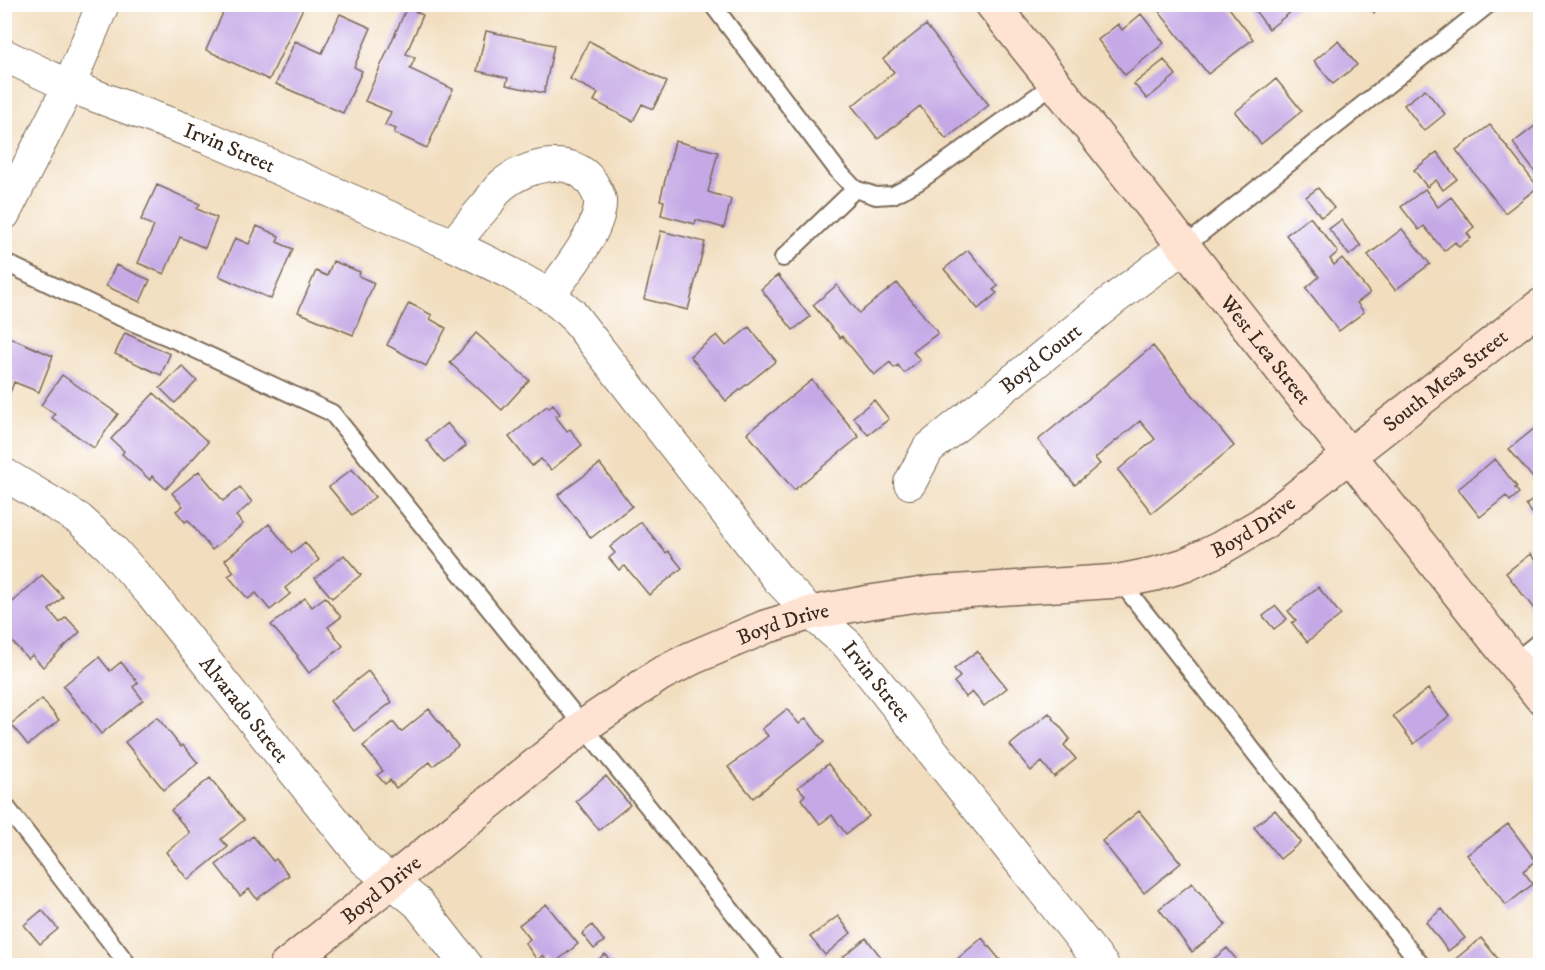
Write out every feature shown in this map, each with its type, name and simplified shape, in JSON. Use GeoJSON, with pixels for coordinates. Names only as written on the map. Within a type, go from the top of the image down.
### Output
{"type":"FeatureCollection","features":[{"type":"Feature","properties":{"kind":"street"},"geometry":{"type":"LineString","coordinates":[[4,214],[69,86],[103,4]]}},
{"type":"Feature","properties":{"kind":"street","name":"West Lea Street"},"geometry":{"type":"LineString","coordinates":[[1002,8],[1055,83],[1540,696]]}},
{"type":"Feature","properties":{"kind":"street","name":"Irvin Street"},"geometry":{"type":"LineString","coordinates":[[4,55],[69,86],[211,140],[453,245],[549,295],[571,313],[778,579],[811,613],[848,645],[1103,966]]}},
{"type":"Feature","properties":{"kind":"street"},"geometry":{"type":"LineString","coordinates":[[453,245],[502,185],[528,170],[543,166],[561,165],[577,169],[588,178],[600,200],[597,219],[581,253],[549,295]]}},
{"type":"Feature","properties":{"kind":"street","name":"Boyd Court"},"geometry":{"type":"LineString","coordinates":[[910,483],[928,449],[1114,299],[1185,246]]}},
{"type":"Feature","properties":{"kind":"street","name":"South Mesa Street"},"geometry":{"type":"LineString","coordinates":[[1350,456],[1540,306]]}},
{"type":"Feature","properties":{"kind":"street","name":"Boyd Drive"},"geometry":{"type":"LineString","coordinates":[[286,966],[584,726],[659,675],[692,658],[765,627],[811,613],[930,593],[1075,586],[1120,581],[1185,565],[1219,549],[1262,524],[1350,456]]}},
{"type":"Feature","properties":{"kind":"street","name":"Alvarado Street"},"geometry":{"type":"LineString","coordinates":[[4,474],[78,519],[110,547],[152,594],[365,860],[418,903],[467,966]]}},
{"type":"Feature","properties":{"kind":"lane"},"geometry":{"type":"LineString","coordinates":[[712,4],[838,171],[855,189],[876,196],[893,195],[918,182],[1055,83]]}},
{"type":"Feature","properties":{"kind":"lane"},"geometry":{"type":"LineString","coordinates":[[1185,246],[1489,4]]}},
{"type":"Feature","properties":{"kind":"lane"},"geometry":{"type":"LineString","coordinates":[[783,258],[855,189]]}},
{"type":"Feature","properties":{"kind":"lane"},"geometry":{"type":"LineString","coordinates":[[4,262],[108,312],[173,339],[332,413],[776,966]]}},
{"type":"Feature","properties":{"kind":"lane"},"geometry":{"type":"LineString","coordinates":[[1120,581],[1422,966]]}},
{"type":"Feature","properties":{"kind":"lane"},"geometry":{"type":"LineString","coordinates":[[1514,662],[1540,641]]}},
{"type":"Feature","properties":{"kind":"lane"},"geometry":{"type":"LineString","coordinates":[[4,804],[129,966]]}},
{"type":"Feature","properties":{"kind":"building"},"geometry":{"type":"Polygon","coordinates":[[[227,4],[305,4],[269,80],[206,50],[227,4]]]}},
{"type":"Feature","properties":{"kind":"building"},"geometry":{"type":"Polygon","coordinates":[[[1153,4],[1226,4],[1253,39],[1208,74],[1153,4]]]}},
{"type":"Feature","properties":{"kind":"building"},"geometry":{"type":"Polygon","coordinates":[[[1250,4],[1301,4],[1269,29],[1250,4]]]}},
{"type":"Feature","properties":{"kind":"building"},"geometry":{"type":"Polygon","coordinates":[[[1368,4],[1385,4],[1374,13],[1368,4]]]}},
{"type":"Feature","properties":{"kind":"building"},"geometry":{"type":"Polygon","coordinates":[[[407,7],[423,15],[406,54],[415,58],[410,69],[453,89],[427,148],[394,133],[396,129],[385,125],[391,112],[365,101],[407,7]]]}},
{"type":"Feature","properties":{"kind":"building"},"geometry":{"type":"Polygon","coordinates":[[[340,14],[371,28],[354,67],[362,71],[343,113],[276,84],[295,41],[322,53],[340,14]]]}},
{"type":"Feature","properties":{"kind":"building"},"geometry":{"type":"Polygon","coordinates":[[[1141,14],[1164,43],[1125,75],[1098,40],[1118,24],[1122,30],[1141,14]]]}},
{"type":"Feature","properties":{"kind":"building"},"geometry":{"type":"Polygon","coordinates":[[[926,25],[989,105],[946,139],[920,106],[878,139],[852,106],[894,72],[883,59],[926,25]]]}},
{"type":"Feature","properties":{"kind":"building"},"geometry":{"type":"Polygon","coordinates":[[[486,31],[554,45],[544,93],[506,85],[508,78],[477,71],[486,31]]]}},
{"type":"Feature","properties":{"kind":"building"},"geometry":{"type":"Polygon","coordinates":[[[589,41],[667,82],[653,109],[642,104],[633,121],[594,101],[598,93],[570,79],[589,41]]]}},
{"type":"Feature","properties":{"kind":"building"},"geometry":{"type":"Polygon","coordinates":[[[1338,41],[1357,65],[1333,84],[1314,61],[1338,41]]]}},
{"type":"Feature","properties":{"kind":"building"},"geometry":{"type":"Polygon","coordinates":[[[1164,60],[1176,75],[1147,99],[1134,84],[1164,60]]]}},
{"type":"Feature","properties":{"kind":"building"},"geometry":{"type":"Polygon","coordinates":[[[1276,79],[1302,111],[1261,144],[1235,112],[1276,79]]]}},
{"type":"Feature","properties":{"kind":"building"},"geometry":{"type":"Polygon","coordinates":[[[1425,89],[1445,114],[1424,131],[1404,105],[1425,89]]]}},
{"type":"Feature","properties":{"kind":"building"},"geometry":{"type":"Polygon","coordinates":[[[1540,122],[1540,174],[1538,176],[1513,143],[1540,122]]]}},
{"type":"Feature","properties":{"kind":"building"},"geometry":{"type":"Polygon","coordinates":[[[1490,125],[1538,187],[1505,213],[1456,150],[1490,125]]]}},
{"type":"Feature","properties":{"kind":"building"},"geometry":{"type":"Polygon","coordinates":[[[675,141],[718,152],[708,192],[731,199],[724,228],[696,220],[695,224],[661,215],[664,201],[660,200],[675,141]]]}},
{"type":"Feature","properties":{"kind":"building"},"geometry":{"type":"Polygon","coordinates":[[[1437,152],[1457,179],[1443,190],[1436,180],[1427,187],[1414,170],[1437,152]]]}},
{"type":"Feature","properties":{"kind":"building"},"geometry":{"type":"Polygon","coordinates":[[[157,185],[200,204],[197,209],[217,218],[205,248],[180,237],[164,274],[138,263],[154,226],[141,220],[157,185]]]}},
{"type":"Feature","properties":{"kind":"building"},"geometry":{"type":"Polygon","coordinates":[[[1318,188],[1334,208],[1321,217],[1306,197],[1318,188]]]}},
{"type":"Feature","properties":{"kind":"building"},"geometry":{"type":"Polygon","coordinates":[[[1425,189],[1438,207],[1451,197],[1474,227],[1467,233],[1471,238],[1459,247],[1455,242],[1444,251],[1424,226],[1419,230],[1401,207],[1425,189]]]}},
{"type":"Feature","properties":{"kind":"building"},"geometry":{"type":"Polygon","coordinates":[[[1310,217],[1338,252],[1330,259],[1334,265],[1342,258],[1370,293],[1357,303],[1364,312],[1339,331],[1306,288],[1319,277],[1286,235],[1310,217]]]}},
{"type":"Feature","properties":{"kind":"building"},"geometry":{"type":"Polygon","coordinates":[[[1341,220],[1361,246],[1349,255],[1329,229],[1341,220]]]}},
{"type":"Feature","properties":{"kind":"building"},"geometry":{"type":"Polygon","coordinates":[[[257,226],[279,236],[277,242],[293,249],[271,299],[219,276],[235,238],[249,244],[257,226]]]}},
{"type":"Feature","properties":{"kind":"building"},"geometry":{"type":"Polygon","coordinates":[[[1402,229],[1430,264],[1395,290],[1368,255],[1402,229]]]}},
{"type":"Feature","properties":{"kind":"building"},"geometry":{"type":"Polygon","coordinates":[[[661,231],[705,242],[688,310],[644,299],[661,231]]]}},
{"type":"Feature","properties":{"kind":"building"},"geometry":{"type":"Polygon","coordinates":[[[968,250],[998,286],[993,290],[997,293],[978,309],[944,269],[968,250]]]}},
{"type":"Feature","properties":{"kind":"building"},"geometry":{"type":"Polygon","coordinates":[[[333,261],[360,272],[359,276],[374,283],[353,335],[298,312],[316,271],[327,276],[333,261]]]}},
{"type":"Feature","properties":{"kind":"building"},"geometry":{"type":"Polygon","coordinates":[[[116,265],[150,280],[140,302],[106,286],[116,265]]]}},
{"type":"Feature","properties":{"kind":"building"},"geometry":{"type":"Polygon","coordinates":[[[778,275],[810,317],[793,330],[761,289],[778,275]]]}},
{"type":"Feature","properties":{"kind":"building"},"geometry":{"type":"Polygon","coordinates":[[[897,283],[938,333],[913,352],[920,360],[904,373],[898,365],[894,368],[890,362],[874,375],[813,305],[837,285],[859,313],[897,283]]]}},
{"type":"Feature","properties":{"kind":"building"},"geometry":{"type":"Polygon","coordinates":[[[409,303],[432,315],[430,319],[446,328],[426,366],[387,345],[409,303]]]}},
{"type":"Feature","properties":{"kind":"building"},"geometry":{"type":"Polygon","coordinates":[[[749,327],[776,361],[726,401],[690,356],[717,335],[726,346],[749,327]]]}},
{"type":"Feature","properties":{"kind":"building"},"geometry":{"type":"Polygon","coordinates":[[[125,333],[170,354],[161,375],[115,354],[125,333]]]}},
{"type":"Feature","properties":{"kind":"building"},"geometry":{"type":"Polygon","coordinates":[[[476,333],[529,380],[502,410],[450,363],[476,333]]]}},
{"type":"Feature","properties":{"kind":"building"},"geometry":{"type":"Polygon","coordinates":[[[4,335],[53,356],[39,392],[14,382],[8,398],[4,397],[4,335]]]}},
{"type":"Feature","properties":{"kind":"building"},"geometry":{"type":"Polygon","coordinates":[[[1153,346],[1234,446],[1152,513],[1118,470],[1155,439],[1140,421],[1095,458],[1100,464],[1075,485],[1038,440],[1153,346]]]}},
{"type":"Feature","properties":{"kind":"building"},"geometry":{"type":"Polygon","coordinates":[[[182,366],[197,381],[175,403],[160,388],[182,366]]]}},
{"type":"Feature","properties":{"kind":"building"},"geometry":{"type":"Polygon","coordinates":[[[62,375],[118,414],[94,448],[52,418],[55,414],[41,405],[62,375]]]}},
{"type":"Feature","properties":{"kind":"building"},"geometry":{"type":"Polygon","coordinates":[[[812,380],[859,437],[794,490],[747,433],[812,380]]]}},
{"type":"Feature","properties":{"kind":"building"},"geometry":{"type":"Polygon","coordinates":[[[154,393],[208,442],[166,489],[152,476],[150,480],[122,454],[124,451],[111,439],[154,393]]]}},
{"type":"Feature","properties":{"kind":"building"},"geometry":{"type":"Polygon","coordinates":[[[874,400],[889,419],[868,435],[853,417],[874,400]]]}},
{"type":"Feature","properties":{"kind":"building"},"geometry":{"type":"Polygon","coordinates":[[[553,404],[560,414],[556,417],[567,431],[570,429],[582,445],[551,470],[541,459],[532,466],[509,437],[547,406],[549,408],[553,404]]]}},
{"type":"Feature","properties":{"kind":"building"},"geometry":{"type":"Polygon","coordinates":[[[447,423],[466,446],[444,463],[426,440],[447,423]]]}},
{"type":"Feature","properties":{"kind":"building"},"geometry":{"type":"Polygon","coordinates":[[[1540,424],[1540,480],[1537,475],[1533,478],[1509,449],[1540,424]]]}},
{"type":"Feature","properties":{"kind":"building"},"geometry":{"type":"Polygon","coordinates":[[[1495,459],[1517,487],[1515,488],[1519,493],[1510,501],[1506,496],[1480,517],[1458,489],[1495,459]]]}},
{"type":"Feature","properties":{"kind":"building"},"geometry":{"type":"Polygon","coordinates":[[[600,464],[632,506],[591,538],[558,495],[600,464]]]}},
{"type":"Feature","properties":{"kind":"building"},"geometry":{"type":"Polygon","coordinates":[[[352,469],[375,497],[352,515],[329,487],[352,469]]]}},
{"type":"Feature","properties":{"kind":"building"},"geometry":{"type":"Polygon","coordinates":[[[199,471],[223,501],[240,487],[252,502],[236,516],[243,524],[212,550],[188,520],[185,522],[176,511],[183,506],[172,493],[199,471]]]}},
{"type":"Feature","properties":{"kind":"building"},"geometry":{"type":"Polygon","coordinates":[[[1538,496],[1540,499],[1540,523],[1526,505],[1538,496]]]}},
{"type":"Feature","properties":{"kind":"building"},"geometry":{"type":"Polygon","coordinates":[[[641,522],[666,553],[668,551],[682,568],[649,595],[625,566],[619,570],[609,558],[615,553],[610,547],[641,522]]]}},
{"type":"Feature","properties":{"kind":"building"},"geometry":{"type":"Polygon","coordinates":[[[269,524],[292,553],[305,542],[319,560],[285,588],[290,594],[270,610],[256,593],[248,599],[228,576],[234,572],[225,560],[269,524]]]}},
{"type":"Feature","properties":{"kind":"building"},"geometry":{"type":"Polygon","coordinates":[[[1530,554],[1540,567],[1540,605],[1534,609],[1506,573],[1530,554]]]}},
{"type":"Feature","properties":{"kind":"building"},"geometry":{"type":"Polygon","coordinates":[[[344,555],[361,575],[332,598],[315,578],[344,555]]]}},
{"type":"Feature","properties":{"kind":"building"},"geometry":{"type":"Polygon","coordinates":[[[42,575],[63,597],[49,610],[60,623],[66,617],[80,632],[43,667],[32,655],[28,659],[4,633],[4,610],[42,575]]]}},
{"type":"Feature","properties":{"kind":"building"},"geometry":{"type":"Polygon","coordinates":[[[1318,587],[1341,615],[1307,642],[1292,623],[1296,620],[1288,611],[1318,587]]]}},
{"type":"Feature","properties":{"kind":"building"},"geometry":{"type":"Polygon","coordinates":[[[325,597],[341,617],[328,627],[343,646],[309,673],[298,656],[271,625],[305,598],[312,607],[325,597]]]}},
{"type":"Feature","properties":{"kind":"building"},"geometry":{"type":"Polygon","coordinates":[[[1276,606],[1287,619],[1274,629],[1263,616],[1276,606]]]}},
{"type":"Feature","properties":{"kind":"building"},"geometry":{"type":"Polygon","coordinates":[[[977,651],[1007,688],[984,706],[972,692],[966,697],[954,682],[960,677],[954,669],[977,651]]]}},
{"type":"Feature","properties":{"kind":"building"},"geometry":{"type":"Polygon","coordinates":[[[99,657],[110,671],[121,662],[138,683],[133,687],[143,700],[101,734],[63,686],[99,657]]]}},
{"type":"Feature","properties":{"kind":"building"},"geometry":{"type":"Polygon","coordinates":[[[368,671],[392,702],[354,731],[330,701],[368,671]]]}},
{"type":"Feature","properties":{"kind":"building"},"geometry":{"type":"Polygon","coordinates":[[[1428,689],[1449,716],[1414,744],[1393,716],[1428,689]]]}},
{"type":"Feature","properties":{"kind":"building"},"geometry":{"type":"Polygon","coordinates":[[[42,699],[59,720],[28,745],[11,724],[42,699]]]}},
{"type":"Feature","properties":{"kind":"building"},"geometry":{"type":"Polygon","coordinates":[[[429,709],[458,746],[433,766],[430,762],[396,788],[390,780],[385,784],[377,775],[383,771],[363,746],[393,722],[401,732],[429,709]]]}},
{"type":"Feature","properties":{"kind":"building"},"geometry":{"type":"Polygon","coordinates":[[[787,709],[799,724],[806,718],[824,742],[753,798],[728,767],[768,736],[762,729],[787,709]]]}},
{"type":"Feature","properties":{"kind":"building"},"geometry":{"type":"Polygon","coordinates":[[[1049,713],[1070,739],[1064,745],[1076,759],[1054,777],[1042,762],[1031,771],[1010,745],[1049,713]]]}},
{"type":"Feature","properties":{"kind":"building"},"geometry":{"type":"Polygon","coordinates":[[[157,717],[181,747],[183,745],[198,763],[164,790],[125,742],[157,717]]]}},
{"type":"Feature","properties":{"kind":"building"},"geometry":{"type":"Polygon","coordinates":[[[828,764],[869,816],[846,834],[832,815],[820,824],[801,799],[805,795],[798,787],[828,764]]]}},
{"type":"Feature","properties":{"kind":"building"},"geometry":{"type":"Polygon","coordinates":[[[606,776],[630,805],[599,830],[576,801],[606,776]]]}},
{"type":"Feature","properties":{"kind":"building"},"geometry":{"type":"Polygon","coordinates":[[[210,778],[244,820],[221,839],[228,847],[188,880],[166,852],[190,833],[171,810],[210,778]]]}},
{"type":"Feature","properties":{"kind":"building"},"geometry":{"type":"Polygon","coordinates":[[[1275,810],[1301,842],[1280,859],[1254,827],[1275,810]]]}},
{"type":"Feature","properties":{"kind":"building"},"geometry":{"type":"Polygon","coordinates":[[[1139,811],[1181,863],[1144,893],[1102,841],[1139,811]]]}},
{"type":"Feature","properties":{"kind":"building"},"geometry":{"type":"Polygon","coordinates":[[[1508,824],[1536,861],[1523,871],[1533,884],[1506,905],[1467,855],[1508,824]]]}},
{"type":"Feature","properties":{"kind":"building"},"geometry":{"type":"Polygon","coordinates":[[[253,836],[273,861],[276,859],[289,875],[257,899],[249,889],[240,896],[216,865],[253,836]]]}},
{"type":"Feature","properties":{"kind":"building"},"geometry":{"type":"Polygon","coordinates":[[[1192,883],[1226,925],[1192,952],[1159,909],[1192,883]]]}},
{"type":"Feature","properties":{"kind":"building"},"geometry":{"type":"Polygon","coordinates":[[[546,904],[578,944],[551,966],[543,955],[537,960],[525,943],[530,939],[519,925],[546,904]]]}},
{"type":"Feature","properties":{"kind":"building"},"geometry":{"type":"Polygon","coordinates":[[[1442,909],[1465,938],[1448,951],[1426,922],[1442,909]]]}},
{"type":"Feature","properties":{"kind":"building"},"geometry":{"type":"Polygon","coordinates":[[[42,910],[58,929],[40,944],[24,925],[42,910]]]}},
{"type":"Feature","properties":{"kind":"building"},"geometry":{"type":"Polygon","coordinates":[[[838,916],[851,933],[825,955],[810,937],[838,916]]]}},
{"type":"Feature","properties":{"kind":"building"},"geometry":{"type":"Polygon","coordinates":[[[1540,921],[1540,937],[1533,928],[1540,921]]]}},
{"type":"Feature","properties":{"kind":"building"},"geometry":{"type":"Polygon","coordinates":[[[592,925],[604,941],[594,949],[582,934],[592,925]]]}},
{"type":"Feature","properties":{"kind":"building"},"geometry":{"type":"Polygon","coordinates":[[[866,938],[888,966],[832,966],[866,938]]]}},
{"type":"Feature","properties":{"kind":"building"},"geometry":{"type":"Polygon","coordinates":[[[982,938],[1005,966],[961,966],[956,960],[982,938]]]}},
{"type":"Feature","properties":{"kind":"building"},"geometry":{"type":"Polygon","coordinates":[[[1481,938],[1498,959],[1489,966],[1447,966],[1481,938]]]}},
{"type":"Feature","properties":{"kind":"building"},"geometry":{"type":"Polygon","coordinates":[[[1227,948],[1240,964],[1238,966],[1205,966],[1227,948]]]}},
{"type":"Feature","properties":{"kind":"building"},"geometry":{"type":"Polygon","coordinates":[[[605,954],[614,966],[590,966],[605,954]]]}}]}
